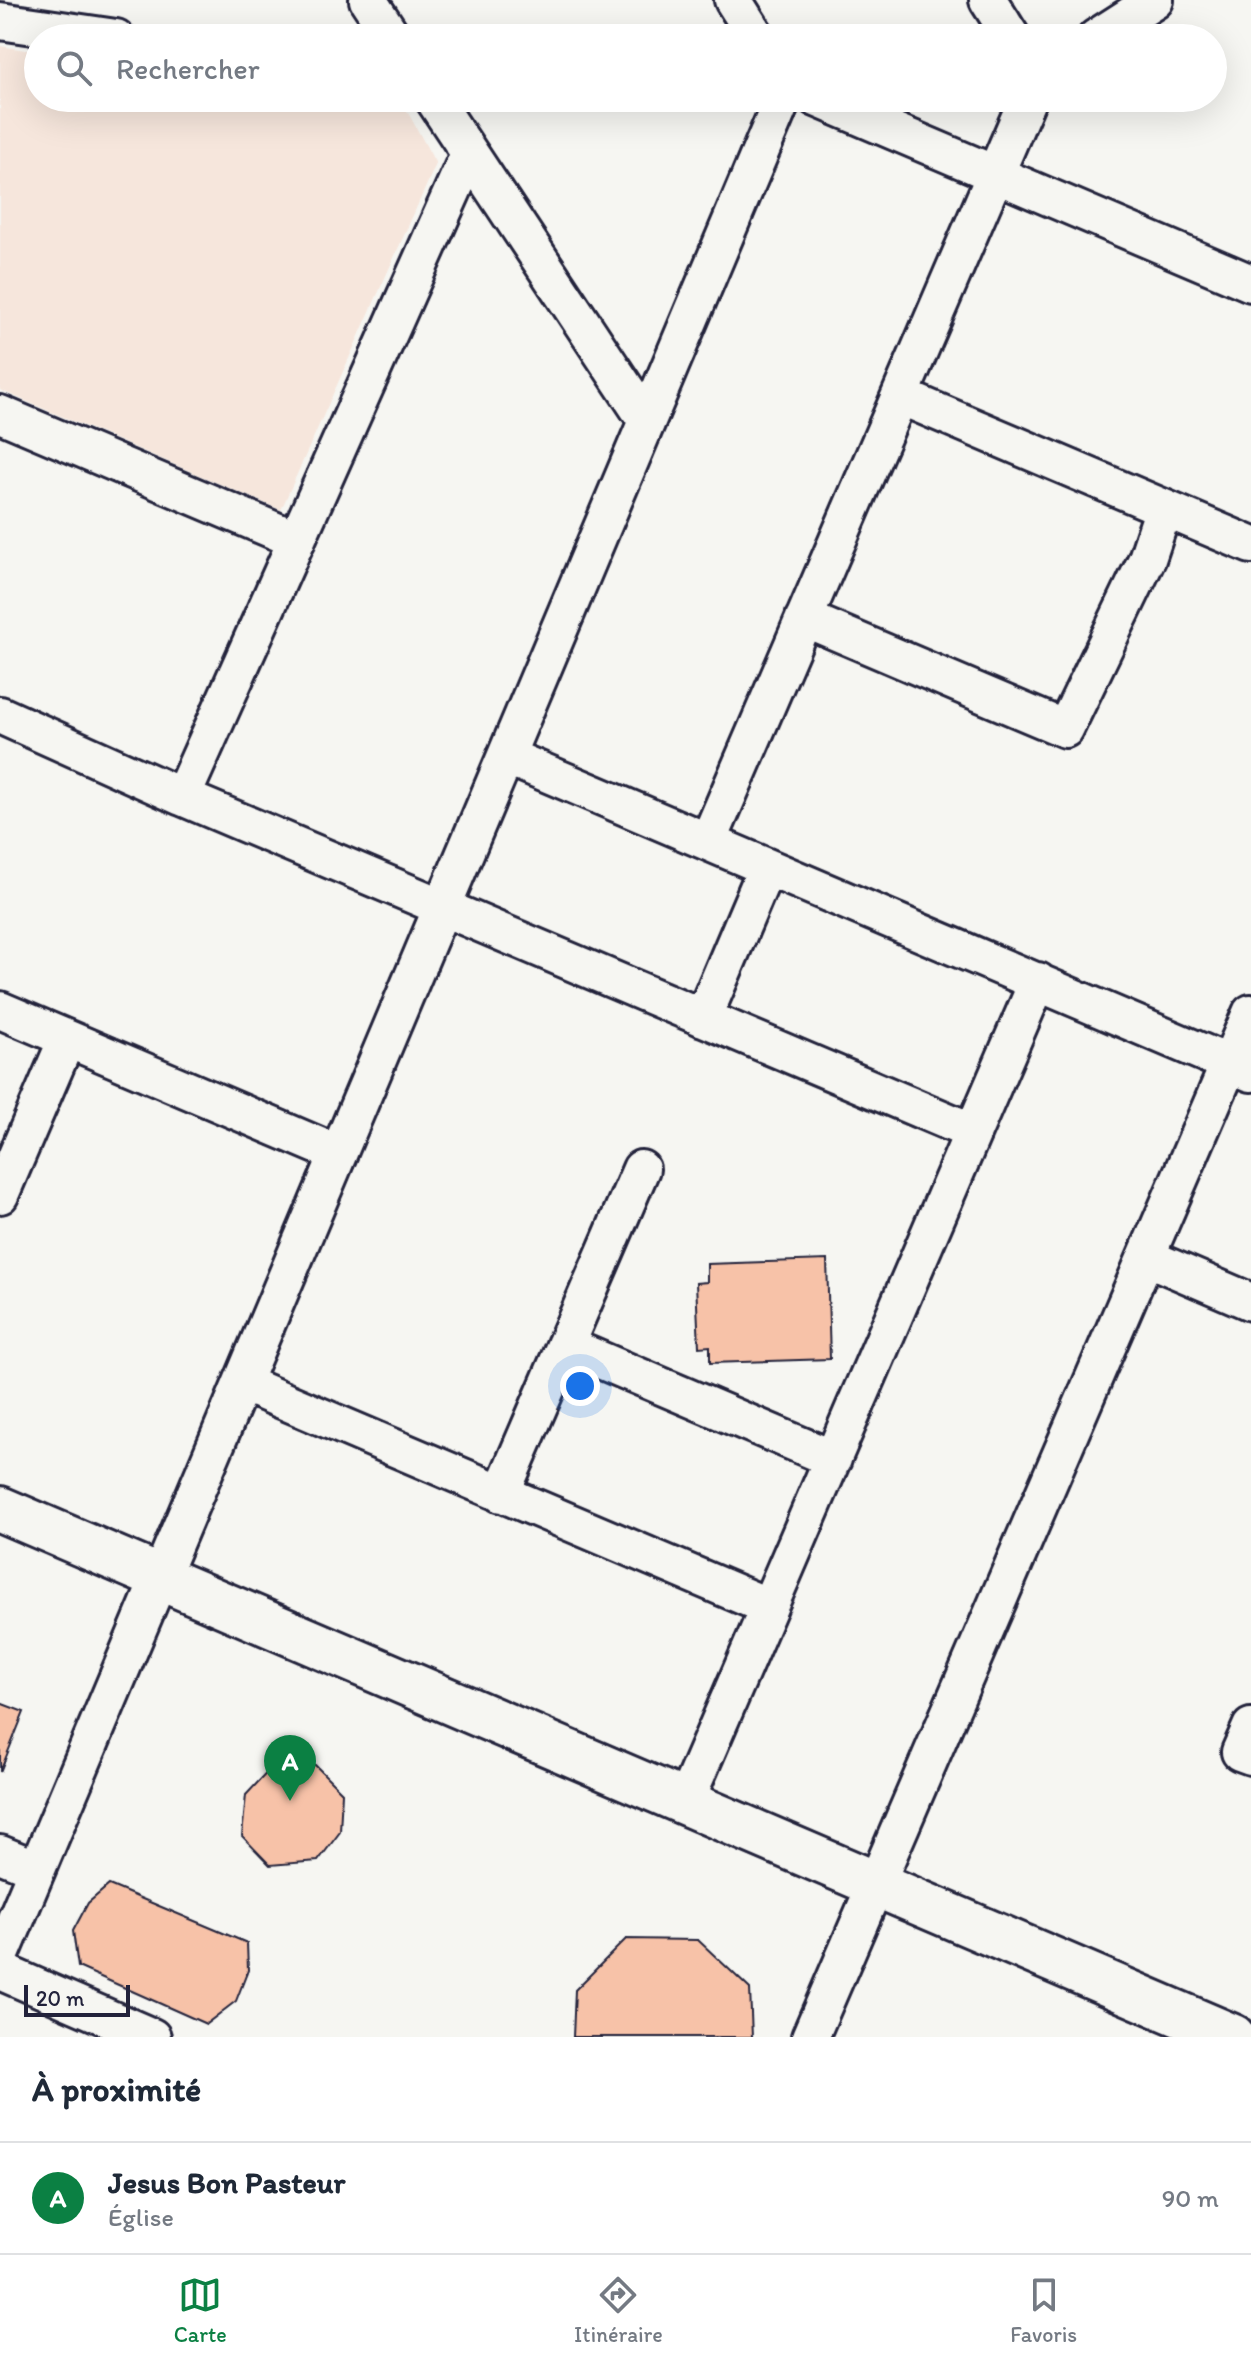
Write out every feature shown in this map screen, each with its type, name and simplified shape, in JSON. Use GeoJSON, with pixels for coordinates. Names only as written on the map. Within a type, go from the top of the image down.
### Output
{"type":"FeatureCollection","features":[{"type":"Feature","properties":{"kind":"street"},"geometry":{"type":"LineString","coordinates":[[368,0],[384,24]]}},
{"type":"Feature","properties":{"kind":"street"},"geometry":{"type":"LineString","coordinates":[[733,0],[748,24]]}},
{"type":"Feature","properties":{"kind":"street"},"geometry":{"type":"LineString","coordinates":[[988,0],[1003,24]]}},
{"type":"Feature","properties":{"kind":"street"},"geometry":{"type":"LineString","coordinates":[[1118,24],[1155,0]]}},
{"type":"Feature","properties":{"kind":"street"},"geometry":{"type":"LineString","coordinates":[[0,21],[24,25]]}},
{"type":"Feature","properties":{"kind":"street"},"geometry":{"type":"LineString","coordinates":[[442,112],[647,421]]}},
{"type":"Feature","properties":{"kind":"street"},"geometry":{"type":"LineString","coordinates":[[0,1957],[777,112]]}},
{"type":"Feature","properties":{"kind":"street"},"geometry":{"type":"LineString","coordinates":[[849,112],[1251,283]]}},
{"type":"Feature","properties":{"kind":"street"},"geometry":{"type":"LineString","coordinates":[[708,842],[1022,112]]}},
{"type":"Feature","properties":{"kind":"street"},"geometry":{"type":"LineString","coordinates":[[182,797],[469,154]]}},
{"type":"Feature","properties":{"kind":"street"},"geometry":{"type":"LineString","coordinates":[[900,396],[1251,545]]}},
{"type":"Feature","properties":{"kind":"street"},"geometry":{"type":"LineString","coordinates":[[0,414],[297,540]]}},
{"type":"Feature","properties":{"kind":"street"},"geometry":{"type":"LineString","coordinates":[[804,618],[1065,729],[1147,559],[1164,508]]}},
{"type":"Feature","properties":{"kind":"street"},"geometry":{"type":"LineString","coordinates":[[0,715],[182,797],[973,1132]]}},
{"type":"Feature","properties":{"kind":"street"},"geometry":{"type":"LineString","coordinates":[[506,756],[1240,1068]]}},
{"type":"Feature","properties":{"kind":"street"},"geometry":{"type":"LineString","coordinates":[[703,1018],[767,867]]}},
{"type":"Feature","properties":{"kind":"street"},"geometry":{"type":"LineString","coordinates":[[685,1802],[1038,981]]}},
{"type":"Feature","properties":{"kind":"street"},"geometry":{"type":"LineString","coordinates":[[0,1010],[338,1154]]}},
{"type":"Feature","properties":{"kind":"street"},"geometry":{"type":"LineString","coordinates":[[810,2037],[1146,1257],[1240,1068],[1251,1013]]}},
{"type":"Feature","properties":{"kind":"street"},"geometry":{"type":"LineString","coordinates":[[0,1195],[67,1039]]}},
{"type":"Feature","properties":{"kind":"street"},"geometry":{"type":"LineString","coordinates":[[501,1494],[641,1169]]}},
{"type":"Feature","properties":{"kind":"street"},"geometry":{"type":"LineString","coordinates":[[1146,1257],[1251,1302]]}},
{"type":"Feature","properties":{"kind":"street"},"geometry":{"type":"LineString","coordinates":[[565,1345],[833,1459]]}},
{"type":"Feature","properties":{"kind":"street"},"geometry":{"type":"LineString","coordinates":[[242,1383],[769,1607]]}},
{"type":"Feature","properties":{"kind":"street"},"geometry":{"type":"LineString","coordinates":[[0,1509],[1233,2037]]}},
{"type":"Feature","properties":{"kind":"street"},"geometry":{"type":"LineString","coordinates":[[1251,1727],[1240,1752],[1251,1756]]}},
{"type":"Feature","properties":{"kind":"street"},"geometry":{"type":"LineString","coordinates":[[0,1854],[37,1869]]}},
{"type":"Feature","properties":{"kind":"street"},"geometry":{"type":"LineString","coordinates":[[0,1971],[152,2037]]}},
{"type":"Feature","properties":{"kind":"shaded area"},"geometry":{"type":"Polygon","coordinates":[[[0,46],[24,50],[24,112],[408,112],[436,164],[281,510],[0,390],[0,46]]]}},
{"type":"Feature","properties":{"kind":"building"},"geometry":{"type":"Polygon","coordinates":[[[827,1260],[830,1359],[710,1363],[710,1346],[699,1347],[696,1283],[707,1282],[707,1264],[827,1260]]]}},
{"type":"Feature","properties":{"kind":"building"},"geometry":{"type":"Polygon","coordinates":[[[0,1703],[24,1712],[0,1772],[0,1703]]]}},
{"type":"Feature","properties":{"kind":"building"},"geometry":{"type":"Polygon","coordinates":[[[274,1765],[315,1765],[342,1792],[340,1832],[318,1861],[270,1865],[242,1836],[246,1795],[274,1765]]]}},
{"type":"Feature","properties":{"kind":"building"},"geometry":{"type":"Polygon","coordinates":[[[109,1885],[247,1943],[248,1970],[236,2001],[206,2024],[78,1967],[73,1931],[88,1903],[109,1885]]]}},
{"type":"Feature","properties":{"kind":"building"},"geometry":{"type":"Polygon","coordinates":[[[626,1939],[698,1940],[750,1989],[752,2037],[573,2037],[575,1990],[626,1939]]]}},
{"type":"Feature","properties":{"kind":"place","name":"Jesus Bon Pasteur"},"geometry":{"type":"Point","coordinates":[290,1801]}}]}
